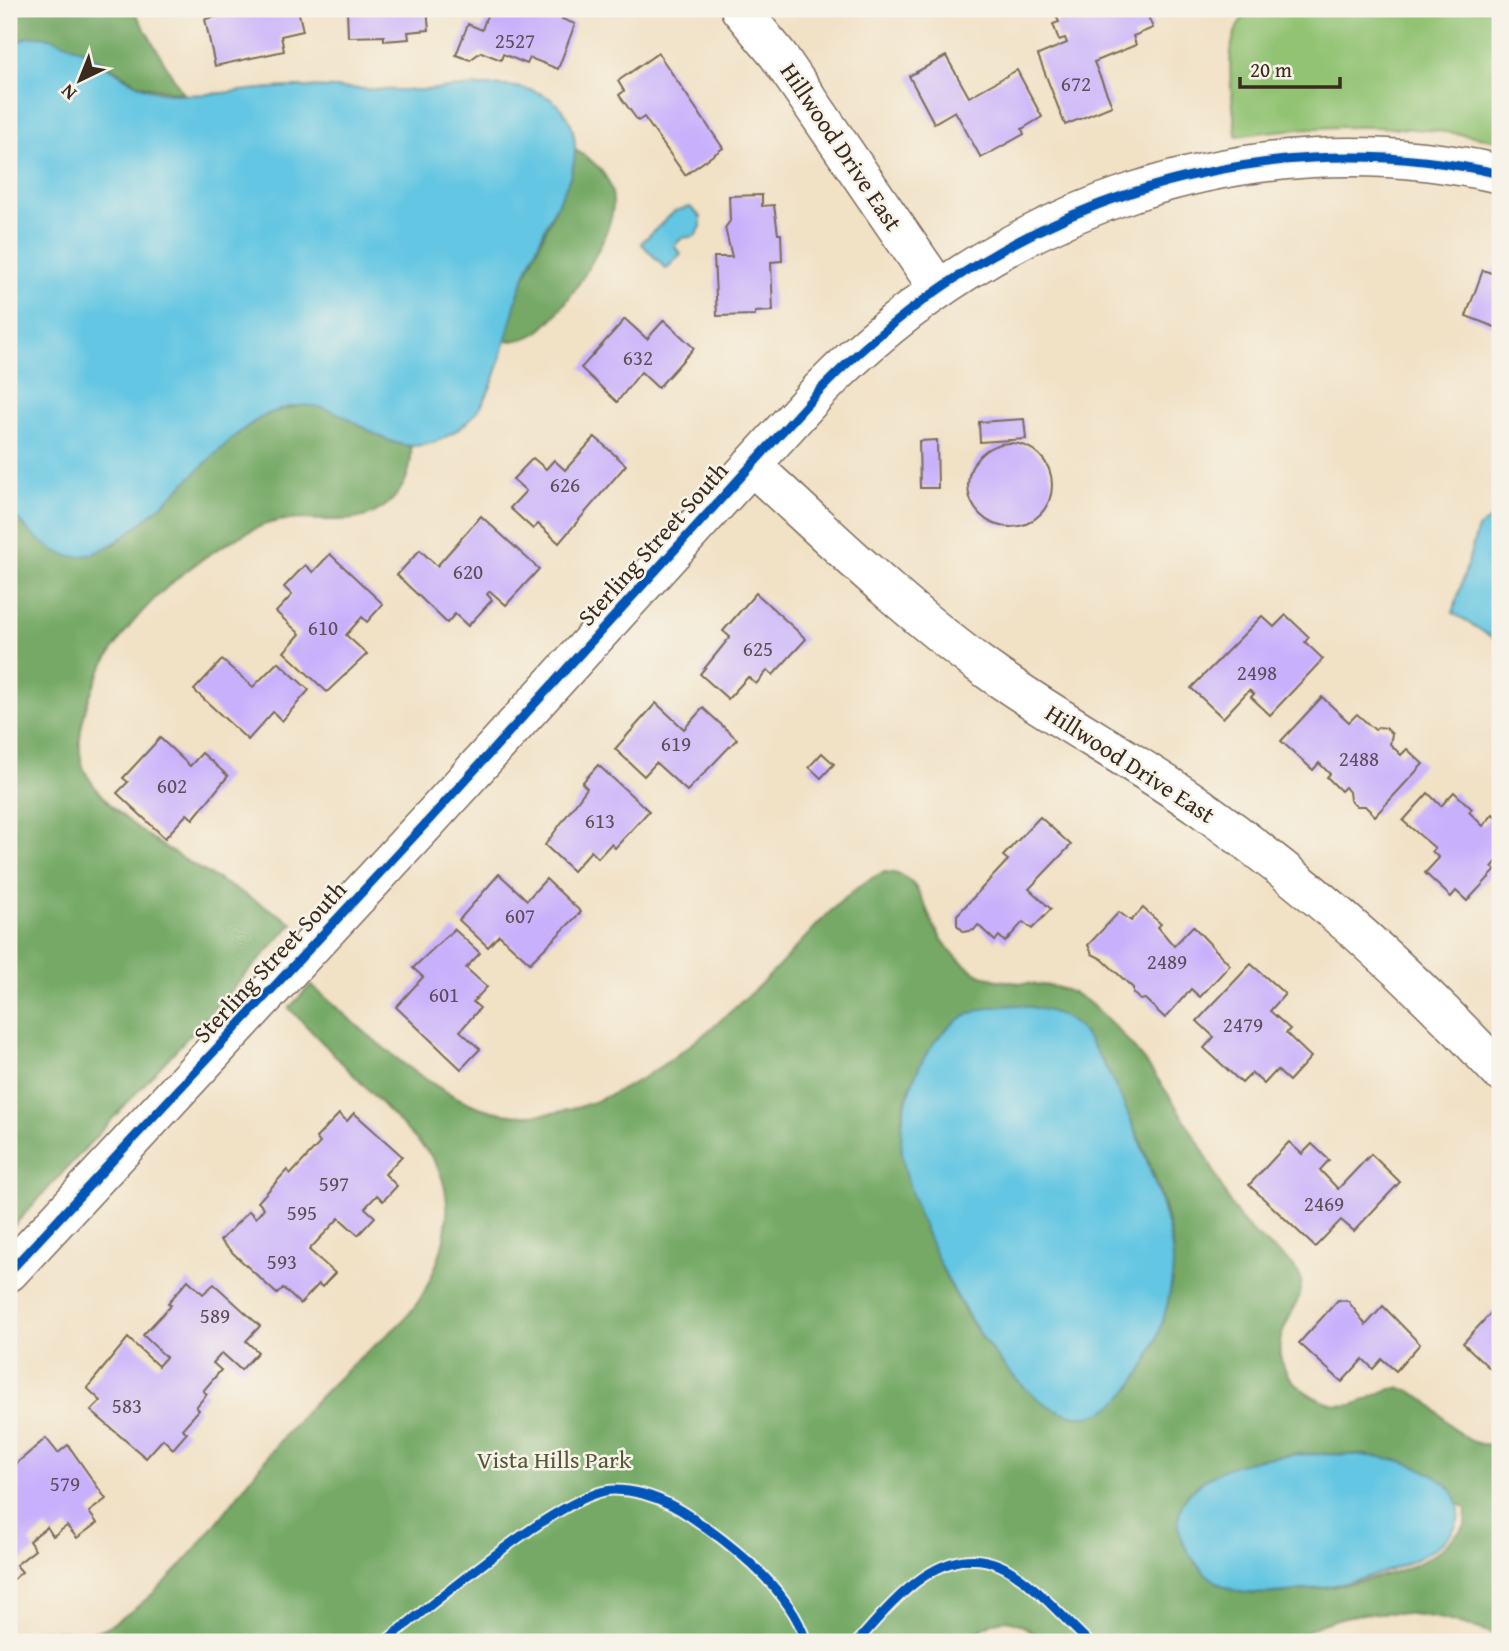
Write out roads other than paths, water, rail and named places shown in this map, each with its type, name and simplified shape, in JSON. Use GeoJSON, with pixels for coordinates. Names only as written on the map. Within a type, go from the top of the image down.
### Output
{"type":"FeatureCollection","features":[{"type":"Feature","properties":{"kind":"street","name":"Hillwood Drive East"},"geometry":{"type":"LineString","coordinates":[[740,9],[778,55],[938,288]]}},
{"type":"Feature","properties":{"kind":"street","name":"Sterling Street South"},"geometry":{"type":"LineString","coordinates":[[9,1272],[428,821],[751,465],[859,352],[938,288],[1002,248],[1073,214],[1138,190],[1206,173],[1285,161],[1375,159],[1445,164],[1500,174]]}},
{"type":"Feature","properties":{"kind":"street","name":"Hillwood Drive East"},"geometry":{"type":"LineString","coordinates":[[751,465],[954,645],[1020,692],[1198,806],[1279,866],[1415,986],[1500,1072]]}},
{"type":"Feature","properties":{"kind":"water"},"geometry":{"type":"Polygon","coordinates":[[[43,36],[92,56],[143,87],[169,93],[187,95],[294,87],[423,90],[499,86],[519,87],[553,100],[565,113],[573,130],[575,155],[572,169],[521,286],[493,382],[473,416],[454,432],[427,444],[404,445],[383,438],[341,415],[318,407],[292,406],[262,417],[241,431],[140,524],[114,543],[90,554],[69,556],[51,549],[35,537],[9,508],[9,45],[29,37],[43,36]]]}},
{"type":"Feature","properties":{"kind":"water"},"geometry":{"type":"Polygon","coordinates":[[[690,207],[701,217],[701,227],[695,236],[682,238],[674,246],[681,254],[666,269],[641,243],[675,211],[690,207]]]}},
{"type":"Feature","properties":{"kind":"water"},"geometry":{"type":"Polygon","coordinates":[[[1500,513],[1500,642],[1453,613],[1478,528],[1500,513]]]}},
{"type":"Feature","properties":{"kind":"water"},"geometry":{"type":"Polygon","coordinates":[[[1019,1005],[1061,1016],[1074,1024],[1089,1041],[1122,1099],[1151,1173],[1170,1239],[1173,1262],[1167,1305],[1149,1356],[1137,1379],[1121,1398],[1103,1411],[1083,1416],[1053,1408],[1022,1385],[992,1351],[941,1266],[922,1222],[902,1152],[901,1134],[908,1095],[924,1058],[935,1042],[948,1028],[976,1011],[1019,1005]]]}},
{"type":"Feature","properties":{"kind":"water"},"geometry":{"type":"Polygon","coordinates":[[[1303,1454],[1380,1457],[1416,1466],[1449,1487],[1459,1514],[1447,1538],[1420,1557],[1382,1573],[1297,1591],[1261,1593],[1236,1591],[1212,1578],[1192,1558],[1181,1536],[1179,1513],[1183,1502],[1210,1476],[1225,1469],[1256,1460],[1303,1454]]]}},
{"type":"Feature","properties":{"kind":"park label","name":"Vista Hills Park"},"geometry":{"type":"Point","coordinates":[554,1460]}}]}
